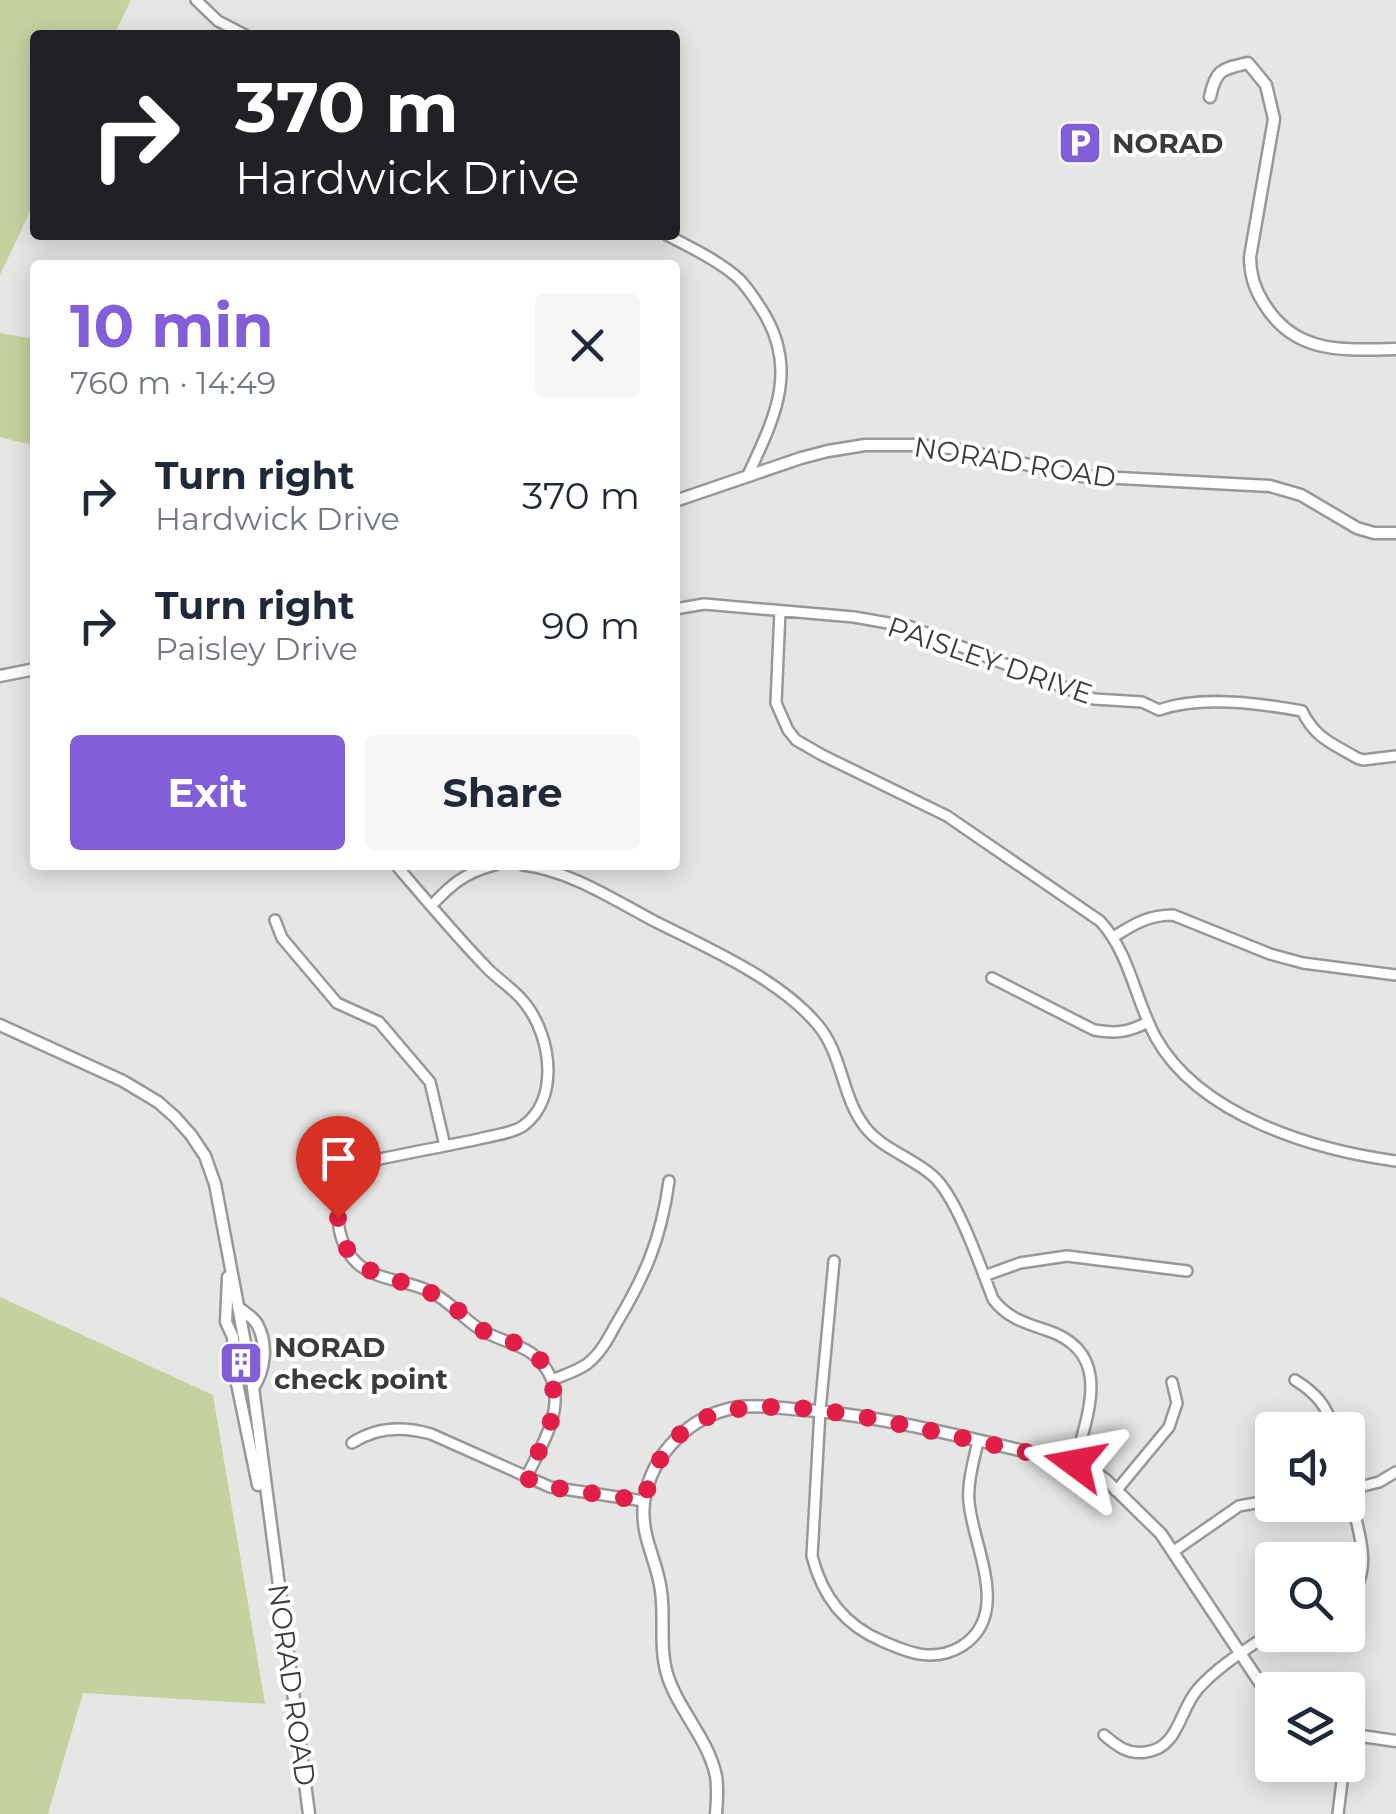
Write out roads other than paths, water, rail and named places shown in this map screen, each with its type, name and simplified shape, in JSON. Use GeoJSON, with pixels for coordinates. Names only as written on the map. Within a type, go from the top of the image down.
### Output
{"type":"FeatureCollection","features":[{"type":"Feature","properties":{"kind":"street"},"geometry":{"type":"LineString","coordinates":[[196,0],[218,21],[235,30]]}},
{"type":"Feature","properties":{"kind":"street"},"geometry":{"type":"LineString","coordinates":[[1210,96],[1218,74],[1225,68],[1248,63],[1260,75],[1272,101],[1272,140],[1250,257],[1250,272],[1268,311],[1292,335],[1320,346],[1396,350]]}},
{"type":"Feature","properties":{"kind":"street"},"geometry":{"type":"LineString","coordinates":[[675,240],[739,280],[769,321],[780,350],[782,378],[778,403],[748,477]]}},
{"type":"Feature","properties":{"kind":"street","name":"NORAD ROAD"},"geometry":{"type":"LineString","coordinates":[[680,499],[801,458],[864,445],[950,448],[1091,478],[1270,486],[1301,494],[1357,528],[1396,533]]}},
{"type":"Feature","properties":{"kind":"street","name":"PAISLEY DRIVE"},"geometry":{"type":"LineString","coordinates":[[680,608],[704,604],[854,617],[912,628],[1094,698],[1142,702],[1158,710],[1178,702],[1302,711],[1318,736],[1357,758],[1396,756]]}},
{"type":"Feature","properties":{"kind":"street"},"geometry":{"type":"LineString","coordinates":[[780,611],[776,703],[796,740],[947,816],[1100,921],[1114,936],[1148,1022],[1172,1061],[1195,1085],[1238,1113],[1320,1145],[1396,1161]]}},
{"type":"Feature","properties":{"kind":"street"},"geometry":{"type":"LineString","coordinates":[[0,676],[30,670]]}},
{"type":"Feature","properties":{"kind":"street"},"geometry":{"type":"LineString","coordinates":[[400,870],[528,1007],[546,1050],[545,1093],[536,1113],[523,1126],[366,1165],[349,1180],[340,1197],[340,1236],[359,1265],[376,1275],[428,1291],[449,1302],[483,1331],[525,1347],[540,1358],[552,1380],[556,1401],[552,1421],[526,1478]]}},
{"type":"Feature","properties":{"kind":"street"},"geometry":{"type":"LineString","coordinates":[[431,906],[456,881],[476,870]]}},
{"type":"Feature","properties":{"kind":"street"},"geometry":{"type":"LineString","coordinates":[[549,870],[740,965],[805,1012],[826,1037],[850,1101],[868,1131],[929,1172],[948,1193],[1000,1308],[1020,1322],[1062,1336],[1081,1354],[1092,1384],[1075,1463]]}},
{"type":"Feature","properties":{"kind":"street"},"geometry":{"type":"LineString","coordinates":[[1114,936],[1141,920],[1172,915],[1287,959],[1396,975]]}},
{"type":"Feature","properties":{"kind":"street"},"geometry":{"type":"LineString","coordinates":[[275,920],[282,938],[337,1003],[378,1022],[430,1082],[445,1146]]}},
{"type":"Feature","properties":{"kind":"street"},"geometry":{"type":"LineString","coordinates":[[992,978],[1094,1030],[1112,1034],[1148,1022]]}},
{"type":"Feature","properties":{"kind":"street","name":"NORAD ROAD"},"geometry":{"type":"LineString","coordinates":[[0,1026],[158,1102],[205,1156],[215,1184],[253,1389],[309,1814]]}},
{"type":"Feature","properties":{"kind":"street"},"geometry":{"type":"LineString","coordinates":[[552,1380],[586,1365],[597,1354],[634,1296],[658,1237],[670,1181]]}},
{"type":"Feature","properties":{"kind":"street","name":"NORAD ROAD"},"geometry":{"type":"LineString","coordinates":[[226,1240],[226,1322],[233,1337],[234,1369],[274,1556]]}},
{"type":"Feature","properties":{"kind":"street"},"geometry":{"type":"LineString","coordinates":[[984,1276],[1020,1263],[1068,1256],[1187,1272]]}},
{"type":"Feature","properties":{"kind":"street"},"geometry":{"type":"LineString","coordinates":[[834,1261],[812,1556],[831,1603],[866,1635],[910,1654],[926,1656],[947,1654],[966,1644],[980,1628],[988,1606],[986,1583],[968,1500],[978,1441]]}},
{"type":"Feature","properties":{"kind":"street"},"geometry":{"type":"LineString","coordinates":[[1294,1380],[1318,1397],[1327,1412]]}},
{"type":"Feature","properties":{"kind":"street"},"geometry":{"type":"LineString","coordinates":[[1116,1491],[1169,1427],[1178,1403],[1172,1382]]}},
{"type":"Feature","properties":{"kind":"street"},"geometry":{"type":"LineString","coordinates":[[716,1814],[717,1780],[712,1760],[666,1672],[662,1593],[646,1542],[644,1501],[656,1468],[683,1431],[699,1420],[739,1407],[850,1414],[1092,1470],[1148,1520],[1174,1551],[1255,1676]]}},
{"type":"Feature","properties":{"kind":"street"},"geometry":{"type":"LineString","coordinates":[[352,1443],[366,1434],[412,1429],[550,1487],[644,1501]]}},
{"type":"Feature","properties":{"kind":"street"},"geometry":{"type":"LineString","coordinates":[[1365,1485],[1396,1472]]}},
{"type":"Feature","properties":{"kind":"street"},"geometry":{"type":"LineString","coordinates":[[1174,1551],[1239,1506],[1255,1503]]}},
{"type":"Feature","properties":{"kind":"street"},"geometry":{"type":"LineString","coordinates":[[1104,1735],[1122,1750],[1137,1753],[1151,1752],[1167,1744],[1193,1694],[1209,1677],[1255,1644]]}},
{"type":"Feature","properties":{"kind":"street"},"geometry":{"type":"LineString","coordinates":[[1365,1738],[1396,1741]]}},
{"type":"Feature","properties":{"kind":"street"},"geometry":{"type":"LineString","coordinates":[[1338,1814],[1342,1782]]}},
{"type":"Feature","properties":{"kind":"place","name":"NORAD"},"geometry":{"type":"Point","coordinates":[1080,143]}},
{"type":"Feature","properties":{"kind":"place","name":"NORAD check point"},"geometry":{"type":"Point","coordinates":[241,1363]}}]}
